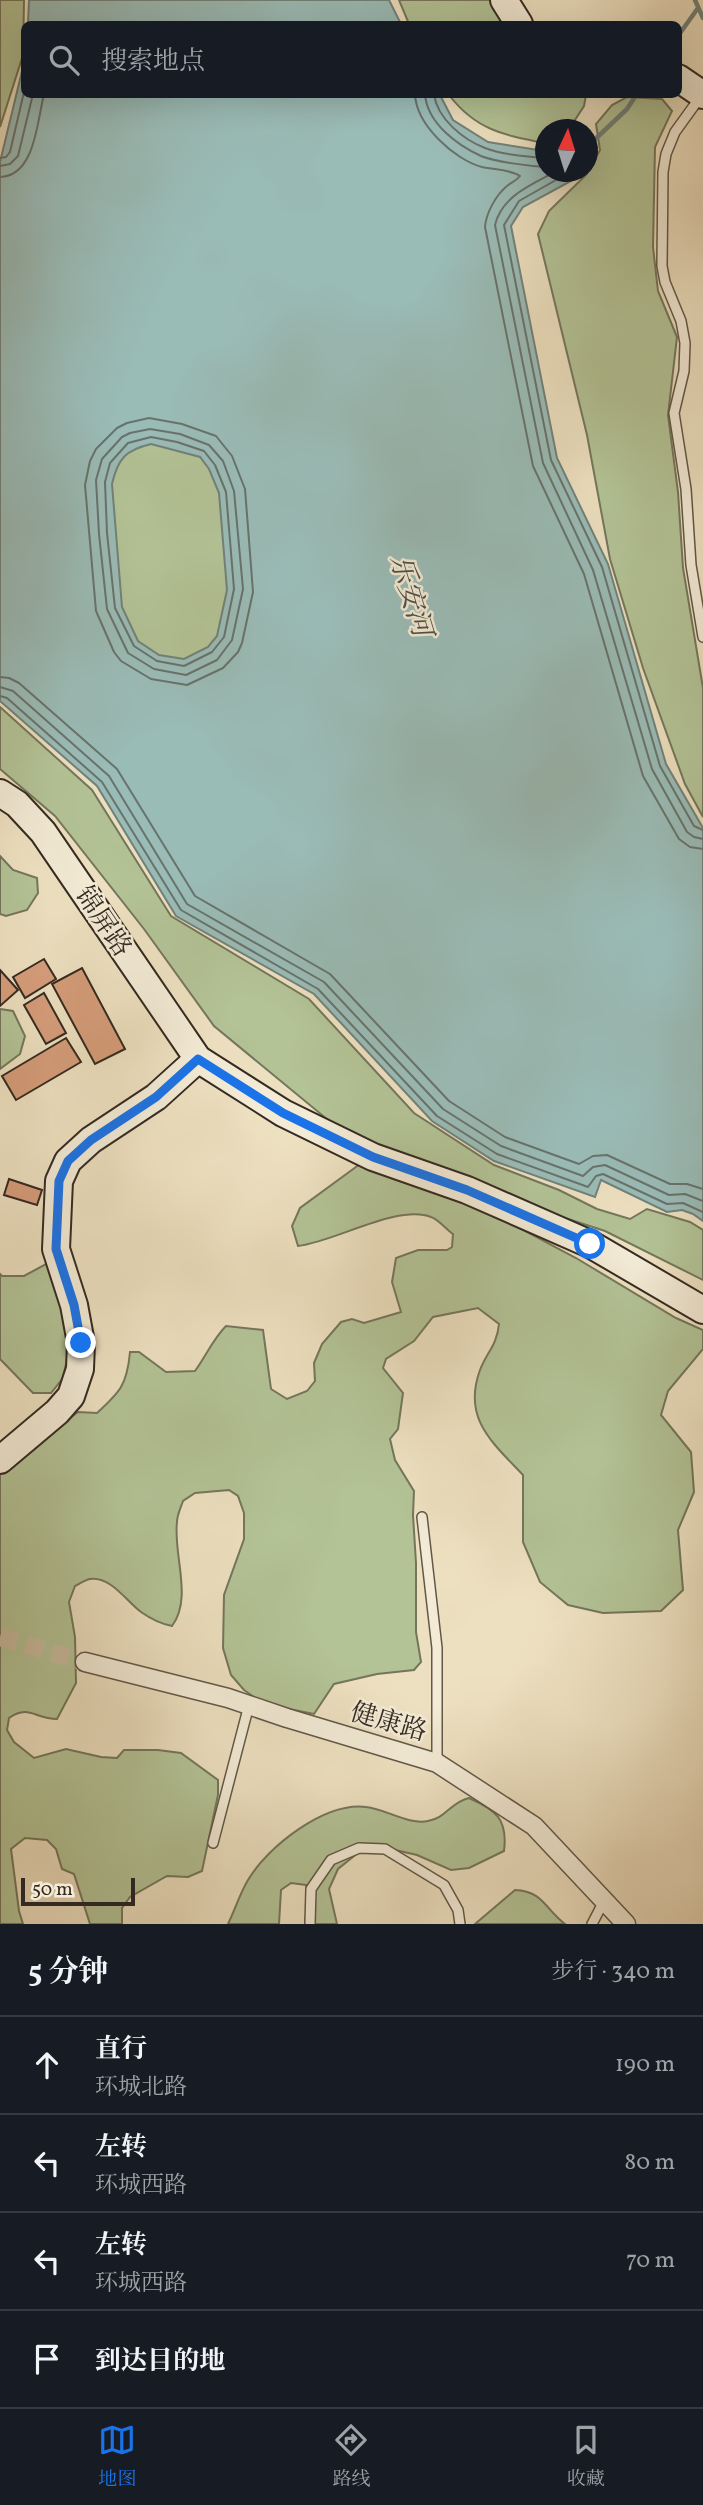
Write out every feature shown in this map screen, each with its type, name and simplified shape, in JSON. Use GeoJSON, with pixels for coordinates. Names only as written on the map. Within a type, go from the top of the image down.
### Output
{"type":"FeatureCollection","features":[{"type":"Feature","properties":{"kind":"street"},"geometry":{"type":"LineString","coordinates":[[504,0],[517,21]]}},
{"type":"Feature","properties":{"kind":"street"},"geometry":{"type":"LineString","coordinates":[[682,81],[702,95]]}},
{"type":"Feature","properties":{"kind":"street","name":"锦屏路"},"geometry":{"type":"LineString","coordinates":[[0,793],[17,804],[43,832],[198,1059]]}},
{"type":"Feature","properties":{"kind":"street"},"geometry":{"type":"LineString","coordinates":[[0,1460],[57,1412],[71,1396],[80,1369],[81,1343],[74,1305],[56,1249],[59,1181],[68,1161],[91,1140],[156,1097],[198,1059],[283,1113],[373,1157],[467,1190],[590,1244],[703,1310]]}},
{"type":"Feature","properties":{"kind":"street","name":"健康路"},"geometry":{"type":"LineString","coordinates":[[85,1662],[249,1705],[437,1763],[534,1826],[626,1924]]}},
{"type":"Feature","properties":{"kind":"lane"},"geometry":{"type":"LineString","coordinates":[[702,95],[675,132],[666,154],[663,172],[662,266],[681,321],[685,343],[684,370],[674,413],[686,489],[691,565],[703,637]]}},
{"type":"Feature","properties":{"kind":"lane"},"geometry":{"type":"LineString","coordinates":[[422,1517],[437,1648],[437,1763]]}},
{"type":"Feature","properties":{"kind":"lane"},"geometry":{"type":"LineString","coordinates":[[213,1843],[249,1705]]}},
{"type":"Feature","properties":{"kind":"lane"},"geometry":{"type":"LineString","coordinates":[[310,1924],[311,1889],[331,1860],[359,1848],[385,1849],[444,1885],[458,1910],[460,1924]]}},
{"type":"Feature","properties":{"kind":"lane"},"geometry":{"type":"LineString","coordinates":[[592,1924],[605,1900]]}},
{"type":"Feature","properties":{"kind":"green space"},"geometry":{"type":"Polygon","coordinates":[[[0,0],[24,0],[21,61],[0,127],[0,0]]]}},
{"type":"Feature","properties":{"kind":"green space"},"geometry":{"type":"Polygon","coordinates":[[[399,0],[500,0],[512,21],[408,21],[399,0]]]}},
{"type":"Feature","properties":{"kind":"green space"},"geometry":{"type":"Polygon","coordinates":[[[452,98],[585,98],[584,106],[576,119],[535,119],[535,141],[503,134],[469,116],[452,98]]]}},
{"type":"Feature","properties":{"kind":"green space"},"geometry":{"type":"Polygon","coordinates":[[[625,98],[662,99],[672,111],[655,147],[653,247],[658,291],[677,337],[668,415],[678,492],[683,568],[703,688],[703,817],[685,784],[643,668],[610,559],[587,435],[538,234],[549,211],[579,182],[598,182],[598,122],[612,105],[625,98]]]}},
{"type":"Feature","properties":{"kind":"green space"},"geometry":{"type":"Polygon","coordinates":[[[0,179],[218,435],[235,625],[141,764],[0,179]]]}},
{"type":"Feature","properties":{"kind":"green space"},"geometry":{"type":"Polygon","coordinates":[[[0,707],[92,790],[171,916],[309,999],[414,1113],[494,1165],[559,1190],[597,1209],[630,1219],[647,1209],[690,1222],[703,1230],[703,1280],[605,1231],[525,1205],[345,1134],[214,1026],[144,929],[55,816],[0,769],[0,707]]]}},
{"type":"Feature","properties":{"kind":"green space"},"geometry":{"type":"Polygon","coordinates":[[[0,856],[13,870],[37,878],[38,893],[27,910],[6,916],[0,914],[0,856]]]}},
{"type":"Feature","properties":{"kind":"green space"},"geometry":{"type":"Polygon","coordinates":[[[0,1009],[13,1011],[25,1036],[20,1054],[0,1069],[0,1009]]]}},
{"type":"Feature","properties":{"kind":"green space"},"geometry":{"type":"Polygon","coordinates":[[[360,1164],[376,1167],[499,1217],[576,1258],[676,1318],[703,1330],[703,1349],[668,1391],[661,1415],[691,1452],[694,1492],[678,1530],[683,1590],[661,1611],[603,1613],[568,1605],[540,1582],[523,1542],[523,1475],[491,1441],[478,1416],[475,1403],[475,1387],[480,1370],[494,1343],[499,1324],[478,1308],[433,1317],[414,1341],[386,1359],[383,1368],[403,1393],[398,1429],[390,1439],[395,1460],[414,1491],[416,1632],[421,1662],[414,1670],[377,1674],[334,1684],[314,1714],[264,1704],[244,1690],[231,1675],[223,1648],[224,1595],[244,1539],[244,1513],[238,1496],[229,1490],[195,1493],[183,1501],[177,1519],[176,1535],[182,1589],[178,1615],[172,1626],[145,1615],[105,1581],[90,1579],[75,1586],[69,1602],[75,1637],[76,1683],[57,1719],[22,1712],[9,1718],[7,1730],[14,1742],[34,1758],[66,1749],[117,1758],[124,1750],[181,1753],[218,1780],[218,1795],[202,1871],[188,1877],[167,1876],[130,1897],[122,1908],[122,1924],[90,1924],[74,1874],[62,1869],[56,1849],[47,1840],[25,1838],[11,1849],[23,1924],[0,1924],[0,1473],[78,1412],[97,1413],[105,1406],[121,1387],[130,1352],[139,1352],[166,1372],[195,1371],[226,1326],[263,1330],[271,1389],[287,1399],[307,1391],[315,1381],[314,1363],[322,1344],[341,1322],[352,1319],[364,1323],[401,1312],[392,1282],[396,1258],[418,1250],[447,1250],[452,1247],[453,1234],[439,1222],[417,1214],[401,1215],[298,1246],[292,1226],[300,1208],[360,1164]]]}},
{"type":"Feature","properties":{"kind":"green space"},"geometry":{"type":"Polygon","coordinates":[[[46,1264],[59,1281],[69,1349],[63,1378],[51,1393],[33,1393],[0,1359],[0,1274],[24,1276],[46,1264]]]}},
{"type":"Feature","properties":{"kind":"green space"},"geometry":{"type":"Polygon","coordinates":[[[469,1798],[493,1812],[502,1823],[504,1851],[469,1868],[451,1870],[417,1855],[369,1844],[338,1869],[329,1889],[337,1924],[305,1924],[308,1892],[306,1885],[291,1883],[281,1890],[279,1924],[228,1924],[245,1885],[257,1867],[283,1841],[316,1819],[350,1807],[366,1807],[413,1821],[428,1821],[469,1798]]]}},
{"type":"Feature","properties":{"kind":"green space"},"geometry":{"type":"Polygon","coordinates":[[[515,1890],[538,1897],[565,1924],[475,1924],[515,1890]]]}},
{"type":"Feature","properties":{"kind":"water"},"geometry":{"type":"Polygon","coordinates":[[[29,0],[389,0],[400,21],[28,21],[29,0]]]}},
{"type":"Feature","properties":{"kind":"water","name":"乐安河"},"geometry":{"type":"Polygon","coordinates":[[[21,75],[21,98],[442,98],[453,120],[488,142],[535,149],[535,182],[569,182],[523,207],[511,226],[557,458],[608,564],[666,764],[703,828],[703,1221],[682,1210],[667,1212],[601,1180],[595,1197],[494,1161],[432,1121],[314,994],[176,916],[97,786],[0,701],[0,162],[21,75]],[[151,444],[129,452],[117,468],[112,484],[122,607],[138,641],[159,655],[184,659],[208,647],[217,636],[227,590],[219,493],[209,469],[200,457],[151,444]]]}},
{"type":"Feature","properties":{"kind":"building"},"geometry":{"type":"Polygon","coordinates":[[[44,959],[56,979],[25,998],[13,977],[44,959]]]}},
{"type":"Feature","properties":{"kind":"building"},"geometry":{"type":"Polygon","coordinates":[[[82,968],[125,1049],[95,1064],[52,984],[82,968]]]}},
{"type":"Feature","properties":{"kind":"building"},"geometry":{"type":"Polygon","coordinates":[[[0,970],[18,990],[0,1006],[0,970]]]}},
{"type":"Feature","properties":{"kind":"building"},"geometry":{"type":"Polygon","coordinates":[[[44,993],[66,1033],[46,1044],[24,1005],[44,993]]]}},
{"type":"Feature","properties":{"kind":"building"},"geometry":{"type":"Polygon","coordinates":[[[66,1038],[81,1062],[16,1100],[2,1076],[66,1038]]]}},
{"type":"Feature","properties":{"kind":"building"},"geometry":{"type":"Polygon","coordinates":[[[9,1179],[42,1190],[37,1205],[4,1195],[9,1179]]]}},
{"type":"Feature","properties":{"kind":"waterway"},"geometry":{"type":"LineString","coordinates":[[695,0],[703,18]]}},
{"type":"Feature","properties":{"kind":"waterway"},"geometry":{"type":"LineString","coordinates":[[682,30],[698,8]]}},
{"type":"Feature","properties":{"kind":"waterway"},"geometry":{"type":"LineString","coordinates":[[598,137],[627,109],[634,98]]}},
{"type":"Feature","properties":{"kind":"tunnel"},"geometry":{"type":"LineString","coordinates":[[0,1637],[85,1662]]}},
{"type":"Feature","properties":{"kind":"route"},"geometry":{"type":"LineString","coordinates":[[81,1343],[74,1305],[56,1249],[59,1181],[68,1161],[91,1140],[156,1097],[198,1059],[283,1113],[373,1157],[467,1190],[590,1244]]}}]}
